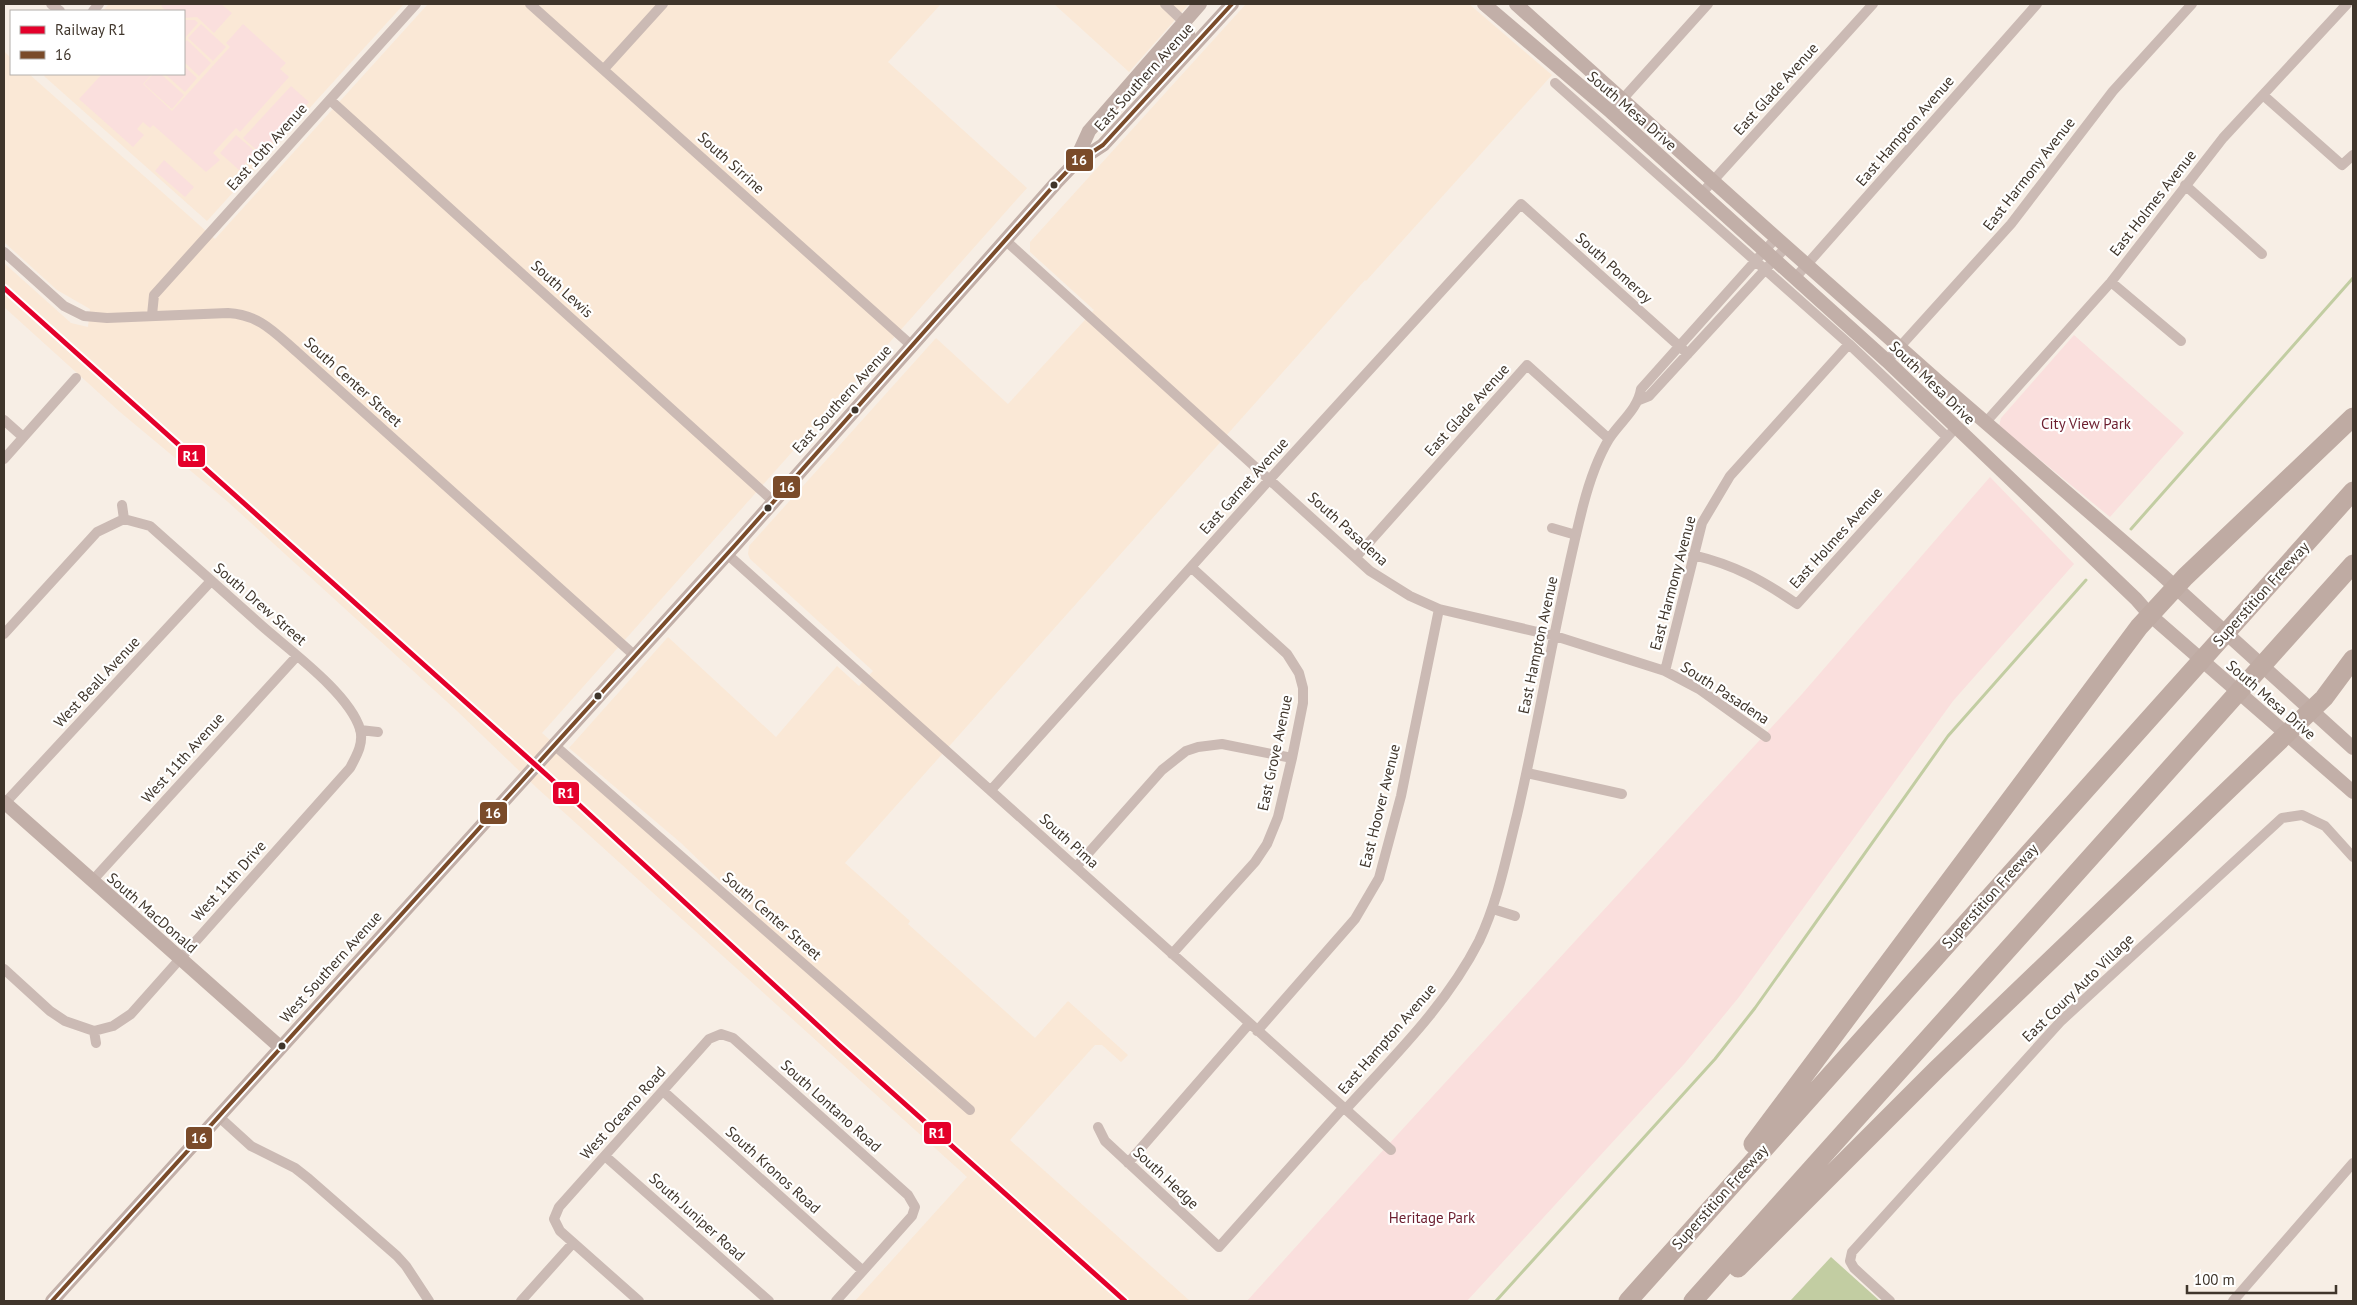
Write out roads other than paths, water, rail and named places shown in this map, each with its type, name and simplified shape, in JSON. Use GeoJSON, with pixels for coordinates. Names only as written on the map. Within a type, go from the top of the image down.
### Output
{"type":"FeatureCollection","features":[{"type":"Feature","properties":{"kind":"highway"},"geometry":{"type":"LineString","coordinates":[[1675,1247],[2139,627],[2176,587],[2353,417]]}},
{"type":"Feature","properties":{"kind":"highway","name":"Superstition Freeway"},"geometry":{"type":"LineString","coordinates":[[1628,1301],[2353,491]]}},
{"type":"Feature","properties":{"kind":"highway"},"geometry":{"type":"LineString","coordinates":[[1693,1301],[2353,564]]}},
{"type":"Feature","properties":{"kind":"highway"},"geometry":{"type":"LineString","coordinates":[[1706,1301],[1944,1062],[2324,698],[2353,659]]}},
{"type":"Feature","properties":{"kind":"main road","name":"East Southern Avenue"},"geometry":{"type":"LineString","coordinates":[[1074,164],[1089,131],[1200,4]]}},
{"type":"Feature","properties":{"kind":"main road","name":"East Southern Avenue"},"geometry":{"type":"LineString","coordinates":[[634,655],[727,554],[773,500],[1074,164],[1103,145],[1232,4]]}},
{"type":"Feature","properties":{"kind":"main road","name":"South Mesa Drive"},"geometry":{"type":"LineString","coordinates":[[1484,4],[1611,112],[1701,194],[1768,260],[1795,278],[1887,361],[1951,432],[2136,599],[2150,615],[2353,792]]}},
{"type":"Feature","properties":{"kind":"main road","name":"South Mesa Drive"},"geometry":{"type":"LineString","coordinates":[[1516,4],[1985,423],[2176,587],[2353,748]]}},
{"type":"Feature","properties":{"kind":"main road"},"geometry":{"type":"LineString","coordinates":[[1139,106],[1143,92],[1184,43],[1188,34],[1184,22]]}},
{"type":"Feature","properties":{"kind":"main road","name":"West Southern Avenue"},"geometry":{"type":"LineString","coordinates":[[52,1301],[634,655]]}},
{"type":"Feature","properties":{"kind":"main road","name":"South MacDonald"},"geometry":{"type":"LineString","coordinates":[[5,803],[280,1047]]}},
{"type":"Feature","properties":{"kind":"street","name":"East 10th Avenue"},"geometry":{"type":"LineString","coordinates":[[152,315],[154,295],[416,4]]}},
{"type":"Feature","properties":{"kind":"street","name":"South Sirrine"},"geometry":{"type":"LineString","coordinates":[[530,4],[911,346]]}},
{"type":"Feature","properties":{"kind":"street"},"geometry":{"type":"LineString","coordinates":[[604,69],[663,4]]}},
{"type":"Feature","properties":{"kind":"street"},"geometry":{"type":"LineString","coordinates":[[1165,4],[1184,22]]}},
{"type":"Feature","properties":{"kind":"street"},"geometry":{"type":"LineString","coordinates":[[1611,112],[1708,4]]}},
{"type":"Feature","properties":{"kind":"street","name":"East Glade Avenue"},"geometry":{"type":"LineString","coordinates":[[1701,194],[1873,4]]}},
{"type":"Feature","properties":{"kind":"street","name":"East Hampton Avenue"},"geometry":{"type":"LineString","coordinates":[[1795,278],[2038,4]]}},
{"type":"Feature","properties":{"kind":"street","name":"East Harmony Avenue"},"geometry":{"type":"LineString","coordinates":[[1887,361],[2010,224],[2113,91],[2192,4]]}},
{"type":"Feature","properties":{"kind":"street","name":"East Holmes Avenue"},"geometry":{"type":"LineString","coordinates":[[1985,423],[2111,282],[2222,138],[2346,4]]}},
{"type":"Feature","properties":{"kind":"street","name":"South Mesa Drive"},"geometry":{"type":"LineString","coordinates":[[1555,82],[1755,261]]}},
{"type":"Feature","properties":{"kind":"street"},"geometry":{"type":"LineString","coordinates":[[2263,95],[2342,165],[2353,156]]}},
{"type":"Feature","properties":{"kind":"street","name":"South Lewis"},"geometry":{"type":"LineString","coordinates":[[330,100],[773,500]]}},
{"type":"Feature","properties":{"kind":"street"},"geometry":{"type":"LineString","coordinates":[[2185,185],[2262,254]]}},
{"type":"Feature","properties":{"kind":"street","name":"South Pomeroy"},"geometry":{"type":"LineString","coordinates":[[1521,204],[1688,354]]}},
{"type":"Feature","properties":{"kind":"street","name":"East Garnet Avenue"},"geometry":{"type":"LineString","coordinates":[[991,790],[1270,479],[1521,204]]}},
{"type":"Feature","properties":{"kind":"street","name":"South Pasadena"},"geometry":{"type":"LineString","coordinates":[[1005,240],[1388,584],[1439,609],[1555,636],[1666,671],[1700,690],[1766,737]]}},
{"type":"Feature","properties":{"kind":"street","name":"East Hampton Avenue"},"geometry":{"type":"LineString","coordinates":[[1219,1247],[1414,1034],[1448,992],[1479,941],[1493,909],[1502,881],[1527,773],[1576,535],[1590,480],[1609,439],[1640,400],[1649,396],[1688,354],[1781,242]]}},
{"type":"Feature","properties":{"kind":"street","name":"South Center Street"},"geometry":{"type":"LineString","coordinates":[[4,252],[64,306],[75,312],[96,318],[242,314],[255,318],[268,326],[634,655]]}},
{"type":"Feature","properties":{"kind":"street","name":"East Hampton Avenue"},"geometry":{"type":"LineString","coordinates":[[1640,400],[1641,389],[1755,261],[1768,260]]}},
{"type":"Feature","properties":{"kind":"street","name":"South Mesa Drive"},"geometry":{"type":"LineString","coordinates":[[1768,260],[1849,344],[1951,432]]}},
{"type":"Feature","properties":{"kind":"street"},"geometry":{"type":"LineString","coordinates":[[2111,282],[2181,341]]}},
{"type":"Feature","properties":{"kind":"street","name":"East Harmony Avenue"},"geometry":{"type":"LineString","coordinates":[[1666,671],[1702,523],[1730,476],[1849,344]]}},
{"type":"Feature","properties":{"kind":"street","name":"East Glade Avenue"},"geometry":{"type":"LineString","coordinates":[[1356,557],[1527,366],[1609,439]]}},
{"type":"Feature","properties":{"kind":"street"},"geometry":{"type":"LineString","coordinates":[[4,459],[76,378]]}},
{"type":"Feature","properties":{"kind":"street"},"geometry":{"type":"LineString","coordinates":[[4,420],[23,437]]}},
{"type":"Feature","properties":{"kind":"street","name":"East Holmes Avenue"},"geometry":{"type":"LineString","coordinates":[[1693,555],[1734,566],[1768,584],[1797,604],[1951,432]]}},
{"type":"Feature","properties":{"kind":"street"},"geometry":{"type":"LineString","coordinates":[[4,634],[97,532],[124,519],[122,505]]}},
{"type":"Feature","properties":{"kind":"street","name":"South Drew Street"},"geometry":{"type":"LineString","coordinates":[[124,519],[150,526],[296,656],[344,700],[360,730]]}},
{"type":"Feature","properties":{"kind":"street"},"geometry":{"type":"LineString","coordinates":[[1552,528],[1576,535]]}},
{"type":"Feature","properties":{"kind":"street","name":"South Pima"},"geometry":{"type":"LineString","coordinates":[[727,554],[1391,1150]]}},
{"type":"Feature","properties":{"kind":"street","name":"East Grove Avenue"},"geometry":{"type":"LineString","coordinates":[[1172,954],[1255,862],[1267,844],[1278,817],[1303,702],[1303,688],[1295,664],[1278,645],[1192,568]]}},
{"type":"Feature","properties":{"kind":"street","name":"West Beall Avenue"},"geometry":{"type":"LineString","coordinates":[[5,803],[211,581]]}},
{"type":"Feature","properties":{"kind":"street","name":"East Hoover Avenue"},"geometry":{"type":"LineString","coordinates":[[1257,1031],[1355,919],[1378,878],[1401,796],[1439,609]]}},
{"type":"Feature","properties":{"kind":"street","name":"West 11th Avenue"},"geometry":{"type":"LineString","coordinates":[[92,882],[296,656]]}},
{"type":"Feature","properties":{"kind":"street"},"geometry":{"type":"LineString","coordinates":[[360,730],[378,732]]}},
{"type":"Feature","properties":{"kind":"street","name":"West 11th Drive"},"geometry":{"type":"LineString","coordinates":[[94,1031],[113,1026],[130,1014],[350,768],[361,745],[360,730]]}},
{"type":"Feature","properties":{"kind":"street","name":"South Center Street"},"geometry":{"type":"LineString","coordinates":[[554,744],[970,1110]]}},
{"type":"Feature","properties":{"kind":"street"},"geometry":{"type":"LineString","coordinates":[[1076,868],[1162,770],[1186,751],[1203,746],[1222,744],[1292,758]]}},
{"type":"Feature","properties":{"kind":"street"},"geometry":{"type":"LineString","coordinates":[[1527,773],[1622,794]]}},
{"type":"Feature","properties":{"kind":"street","name":"East Coury Auto Village"},"geometry":{"type":"LineString","coordinates":[[1890,1301],[1854,1268],[1850,1261],[1852,1252],[2061,1021],[2282,818],[2302,815],[2325,826],[2353,857]]}},
{"type":"Feature","properties":{"kind":"street"},"geometry":{"type":"LineString","coordinates":[[1493,909],[1515,916]]}},
{"type":"Feature","properties":{"kind":"street"},"geometry":{"type":"LineString","coordinates":[[4,969],[50,1011],[64,1021],[94,1031],[96,1043]]}},
{"type":"Feature","properties":{"kind":"street"},"geometry":{"type":"LineString","coordinates":[[1128,1163],[1249,1024]]}},
{"type":"Feature","properties":{"kind":"street","name":"West Oceano Road"},"geometry":{"type":"LineString","coordinates":[[574,1243],[560,1231],[554,1219],[559,1207],[709,1040],[721,1034]]}},
{"type":"Feature","properties":{"kind":"street","name":"South Lontano Road"},"geometry":{"type":"LineString","coordinates":[[721,1034],[733,1038],[908,1195],[915,1207],[912,1216],[863,1271]]}},
{"type":"Feature","properties":{"kind":"street","name":"South Kronos Road"},"geometry":{"type":"LineString","coordinates":[[663,1091],[863,1271]]}},
{"type":"Feature","properties":{"kind":"street"},"geometry":{"type":"LineString","coordinates":[[218,1116],[251,1146],[295,1168],[397,1256],[429,1301]]}},
{"type":"Feature","properties":{"kind":"street","name":"South Hedge"},"geometry":{"type":"LineString","coordinates":[[1098,1127],[1105,1141],[1219,1247]]}},
{"type":"Feature","properties":{"kind":"street","name":"South Juniper Road"},"geometry":{"type":"LineString","coordinates":[[605,1156],[769,1301]]}},
{"type":"Feature","properties":{"kind":"street"},"geometry":{"type":"LineString","coordinates":[[2233,1301],[2352,1168]]}},
{"type":"Feature","properties":{"kind":"street"},"geometry":{"type":"LineString","coordinates":[[521,1301],[574,1243],[639,1301]]}},
{"type":"Feature","properties":{"kind":"street"},"geometry":{"type":"LineString","coordinates":[[836,1301],[863,1271]]}},
{"type":"Feature","properties":{"kind":"waterway"},"geometry":{"type":"LineString","coordinates":[[2131,529],[2353,278]]}},
{"type":"Feature","properties":{"kind":"waterway"},"geometry":{"type":"LineString","coordinates":[[1496,1301],[1715,1059],[1755,1008],[1948,736],[2086,580]]}},
{"type":"Feature","properties":{"kind":"rail line","name":"R1"},"geometry":{"type":"LineString","coordinates":[[4,288],[549,777],[839,1045],[1125,1301]]}},
{"type":"Feature","properties":{"kind":"park label","name":"City View Park"},"geometry":{"type":"Point","coordinates":[2086,424]}},
{"type":"Feature","properties":{"kind":"park label","name":"Heritage Park"},"geometry":{"type":"Point","coordinates":[1432,1218]}}]}
